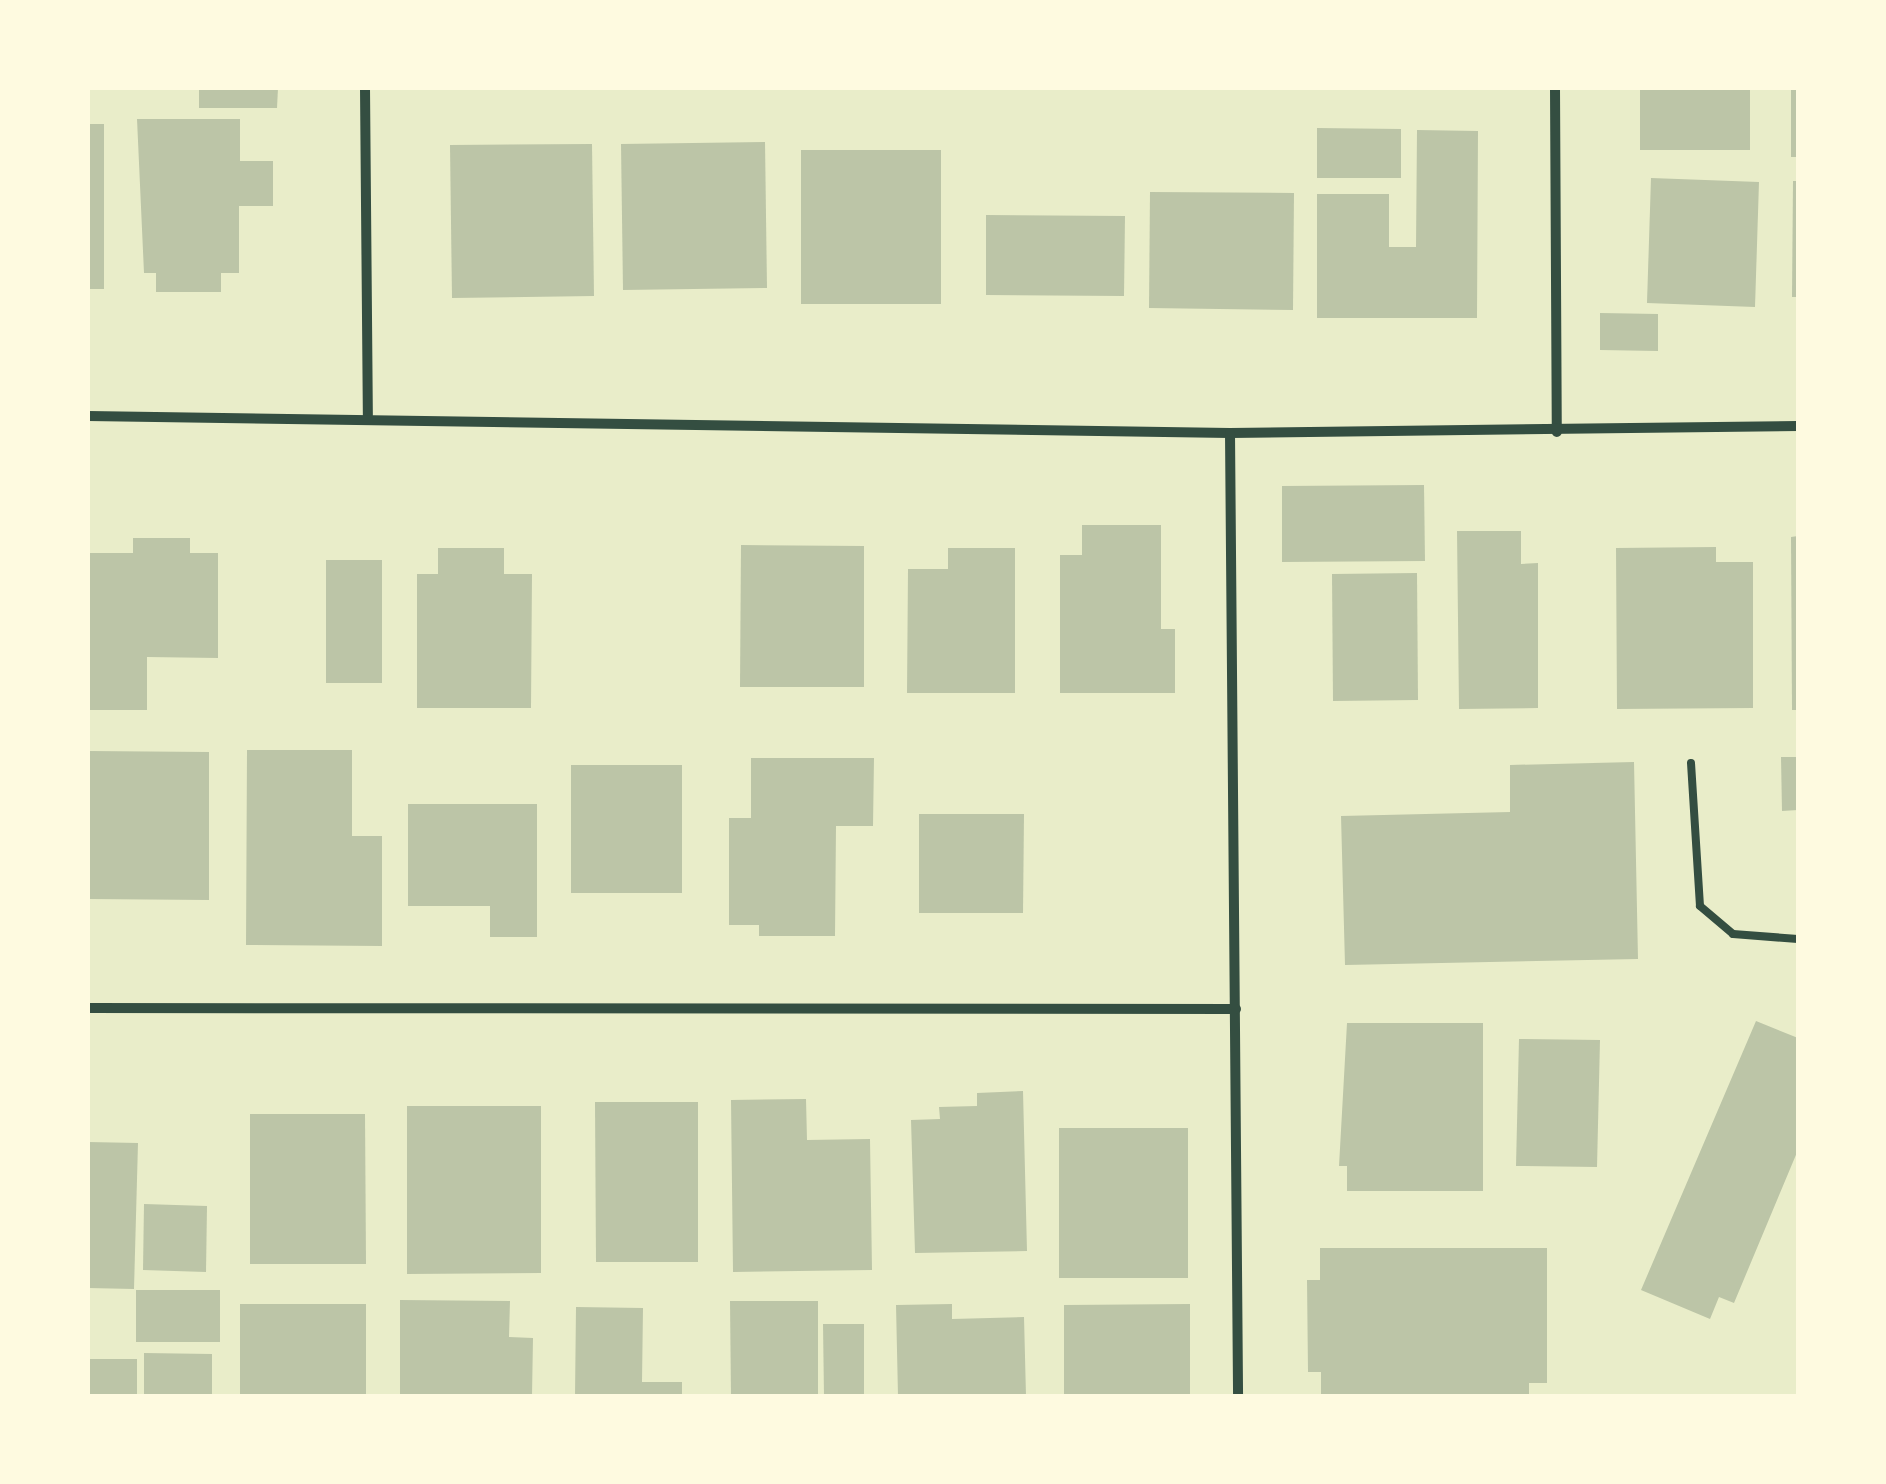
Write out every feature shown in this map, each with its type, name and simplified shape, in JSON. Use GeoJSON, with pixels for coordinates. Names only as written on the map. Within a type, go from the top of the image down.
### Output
{"type":"FeatureCollection","features":[{"type":"Feature","properties":{"kind":"street"},"geometry":{"type":"LineString","coordinates":[[365,88],[368,415]]}},
{"type":"Feature","properties":{"kind":"street"},"geometry":{"type":"LineString","coordinates":[[1556,88],[1557,432]]}},
{"type":"Feature","properties":{"kind":"street"},"geometry":{"type":"LineString","coordinates":[[88,416],[368,415],[1230,433],[1557,432],[1798,426]]}},
{"type":"Feature","properties":{"kind":"street"},"geometry":{"type":"LineString","coordinates":[[1230,433],[1238,1396]]}},
{"type":"Feature","properties":{"kind":"street"},"geometry":{"type":"LineString","coordinates":[[88,1008],[1236,1009]]}},
{"type":"Feature","properties":{"kind":"lane"},"geometry":{"type":"LineString","coordinates":[[1692,763],[1700,906],[1733,934],[1798,938]]}},
{"type":"Feature","properties":{"kind":"building"},"geometry":{"type":"Polygon","coordinates":[[[199,88],[278,88],[277,108],[199,108],[199,88]]]}},
{"type":"Feature","properties":{"kind":"building"},"geometry":{"type":"Polygon","coordinates":[[[1640,88],[1750,88],[1750,150],[1640,150],[1640,88]]]}},
{"type":"Feature","properties":{"kind":"building"},"geometry":{"type":"Polygon","coordinates":[[[1791,88],[1798,88],[1798,157],[1791,157],[1791,88]]]}},
{"type":"Feature","properties":{"kind":"building"},"geometry":{"type":"Polygon","coordinates":[[[137,119],[240,119],[240,161],[273,161],[273,206],[239,206],[239,273],[221,273],[221,292],[156,292],[156,273],[144,273],[137,119]]]}},
{"type":"Feature","properties":{"kind":"building"},"geometry":{"type":"Polygon","coordinates":[[[88,124],[104,124],[104,289],[88,289],[88,124]]]}},
{"type":"Feature","properties":{"kind":"building"},"geometry":{"type":"Polygon","coordinates":[[[1317,128],[1401,129],[1401,178],[1317,178],[1317,128]]]}},
{"type":"Feature","properties":{"kind":"building"},"geometry":{"type":"Polygon","coordinates":[[[1417,130],[1478,131],[1477,318],[1317,318],[1317,194],[1389,194],[1389,247],[1416,247],[1417,130]]]}},
{"type":"Feature","properties":{"kind":"building"},"geometry":{"type":"Polygon","coordinates":[[[765,142],[767,288],[623,290],[621,144],[765,142]]]}},
{"type":"Feature","properties":{"kind":"building"},"geometry":{"type":"Polygon","coordinates":[[[592,144],[594,296],[452,298],[450,145],[592,144]]]}},
{"type":"Feature","properties":{"kind":"building"},"geometry":{"type":"Polygon","coordinates":[[[801,150],[941,150],[941,304],[801,304],[801,150]]]}},
{"type":"Feature","properties":{"kind":"building"},"geometry":{"type":"Polygon","coordinates":[[[1651,178],[1759,182],[1755,307],[1647,303],[1651,178]]]}},
{"type":"Feature","properties":{"kind":"building"},"geometry":{"type":"Polygon","coordinates":[[[1793,181],[1798,181],[1798,297],[1792,297],[1793,181]]]}},
{"type":"Feature","properties":{"kind":"building"},"geometry":{"type":"Polygon","coordinates":[[[1150,192],[1294,193],[1293,310],[1149,308],[1150,192]]]}},
{"type":"Feature","properties":{"kind":"building"},"geometry":{"type":"Polygon","coordinates":[[[986,215],[1125,216],[1124,296],[986,295],[986,215]]]}},
{"type":"Feature","properties":{"kind":"building"},"geometry":{"type":"Polygon","coordinates":[[[1600,313],[1658,314],[1658,351],[1600,350],[1600,313]]]}},
{"type":"Feature","properties":{"kind":"building"},"geometry":{"type":"Polygon","coordinates":[[[1424,485],[1425,561],[1282,562],[1282,486],[1424,485]]]}},
{"type":"Feature","properties":{"kind":"building"},"geometry":{"type":"Polygon","coordinates":[[[1082,525],[1161,525],[1161,629],[1175,629],[1175,693],[1060,693],[1060,555],[1082,555],[1082,525]]]}},
{"type":"Feature","properties":{"kind":"building"},"geometry":{"type":"Polygon","coordinates":[[[1457,531],[1521,531],[1521,564],[1538,563],[1538,708],[1459,709],[1457,531]]]}},
{"type":"Feature","properties":{"kind":"building"},"geometry":{"type":"Polygon","coordinates":[[[1798,536],[1798,710],[1792,710],[1791,537],[1798,536]]]}},
{"type":"Feature","properties":{"kind":"building"},"geometry":{"type":"Polygon","coordinates":[[[133,538],[190,538],[190,553],[218,553],[218,658],[147,657],[147,710],[88,710],[88,553],[133,553],[133,538]]]}},
{"type":"Feature","properties":{"kind":"building"},"geometry":{"type":"Polygon","coordinates":[[[741,545],[864,546],[864,687],[740,687],[741,545]]]}},
{"type":"Feature","properties":{"kind":"building"},"geometry":{"type":"Polygon","coordinates":[[[1716,547],[1716,562],[1753,562],[1753,708],[1617,709],[1616,548],[1716,547]]]}},
{"type":"Feature","properties":{"kind":"building"},"geometry":{"type":"Polygon","coordinates":[[[438,548],[504,548],[504,574],[532,574],[531,708],[417,708],[417,574],[438,574],[438,548]]]}},
{"type":"Feature","properties":{"kind":"building"},"geometry":{"type":"Polygon","coordinates":[[[948,548],[1015,548],[1015,693],[907,693],[908,569],[948,569],[948,548]]]}},
{"type":"Feature","properties":{"kind":"building"},"geometry":{"type":"Polygon","coordinates":[[[326,560],[382,560],[382,683],[326,683],[326,560]]]}},
{"type":"Feature","properties":{"kind":"building"},"geometry":{"type":"Polygon","coordinates":[[[1417,573],[1418,700],[1333,701],[1332,574],[1417,573]]]}},
{"type":"Feature","properties":{"kind":"building"},"geometry":{"type":"Polygon","coordinates":[[[247,750],[352,750],[352,836],[382,836],[382,946],[246,945],[247,750]]]}},
{"type":"Feature","properties":{"kind":"building"},"geometry":{"type":"Polygon","coordinates":[[[88,751],[209,752],[209,900],[88,899],[88,751]]]}},
{"type":"Feature","properties":{"kind":"building"},"geometry":{"type":"Polygon","coordinates":[[[1781,757],[1798,757],[1798,810],[1782,811],[1781,757]]]}},
{"type":"Feature","properties":{"kind":"building"},"geometry":{"type":"Polygon","coordinates":[[[751,758],[874,758],[873,826],[836,826],[835,936],[759,936],[759,925],[729,925],[729,818],[751,818],[751,758]]]}},
{"type":"Feature","properties":{"kind":"building"},"geometry":{"type":"Polygon","coordinates":[[[1634,762],[1638,959],[1345,965],[1341,816],[1510,812],[1510,765],[1634,762]]]}},
{"type":"Feature","properties":{"kind":"building"},"geometry":{"type":"Polygon","coordinates":[[[571,765],[682,765],[682,893],[571,893],[571,765]]]}},
{"type":"Feature","properties":{"kind":"building"},"geometry":{"type":"Polygon","coordinates":[[[408,804],[537,804],[537,937],[490,937],[490,906],[408,906],[408,804]]]}},
{"type":"Feature","properties":{"kind":"building"},"geometry":{"type":"Polygon","coordinates":[[[919,814],[1024,814],[1023,913],[919,913],[919,814]]]}},
{"type":"Feature","properties":{"kind":"building"},"geometry":{"type":"Polygon","coordinates":[[[1756,1021],[1798,1038],[1798,1150],[1734,1303],[1719,1297],[1710,1319],[1641,1290],[1756,1021]]]}},
{"type":"Feature","properties":{"kind":"building"},"geometry":{"type":"Polygon","coordinates":[[[1347,1023],[1483,1023],[1483,1191],[1347,1191],[1347,1166],[1339,1166],[1347,1023]]]}},
{"type":"Feature","properties":{"kind":"building"},"geometry":{"type":"Polygon","coordinates":[[[1519,1039],[1600,1040],[1597,1167],[1516,1166],[1519,1039]]]}},
{"type":"Feature","properties":{"kind":"building"},"geometry":{"type":"Polygon","coordinates":[[[1023,1091],[1027,1251],[915,1253],[911,1120],[940,1119],[939,1107],[977,1106],[977,1093],[1023,1091]]]}},
{"type":"Feature","properties":{"kind":"building"},"geometry":{"type":"Polygon","coordinates":[[[806,1099],[807,1140],[870,1139],[872,1270],[733,1272],[731,1100],[806,1099]]]}},
{"type":"Feature","properties":{"kind":"building"},"geometry":{"type":"Polygon","coordinates":[[[595,1102],[698,1102],[698,1262],[596,1262],[595,1102]]]}},
{"type":"Feature","properties":{"kind":"building"},"geometry":{"type":"Polygon","coordinates":[[[407,1106],[541,1106],[541,1273],[407,1274],[407,1106]]]}},
{"type":"Feature","properties":{"kind":"building"},"geometry":{"type":"Polygon","coordinates":[[[250,1114],[365,1114],[366,1264],[250,1264],[250,1114]]]}},
{"type":"Feature","properties":{"kind":"building"},"geometry":{"type":"Polygon","coordinates":[[[1059,1128],[1188,1128],[1188,1278],[1059,1278],[1059,1128]]]}},
{"type":"Feature","properties":{"kind":"building"},"geometry":{"type":"Polygon","coordinates":[[[88,1142],[138,1143],[134,1289],[88,1288],[88,1142]]]}},
{"type":"Feature","properties":{"kind":"building"},"geometry":{"type":"Polygon","coordinates":[[[144,1204],[207,1206],[206,1272],[143,1270],[144,1204]]]}},
{"type":"Feature","properties":{"kind":"building"},"geometry":{"type":"Polygon","coordinates":[[[1320,1248],[1547,1248],[1547,1383],[1529,1383],[1529,1396],[1321,1396],[1321,1372],[1308,1372],[1307,1280],[1320,1280],[1320,1248]]]}},
{"type":"Feature","properties":{"kind":"building"},"geometry":{"type":"Polygon","coordinates":[[[136,1290],[220,1290],[220,1342],[136,1342],[136,1290]]]}},
{"type":"Feature","properties":{"kind":"building"},"geometry":{"type":"Polygon","coordinates":[[[400,1300],[510,1301],[509,1337],[533,1338],[532,1396],[400,1396],[400,1300]]]}},
{"type":"Feature","properties":{"kind":"building"},"geometry":{"type":"Polygon","coordinates":[[[730,1301],[818,1301],[818,1396],[731,1396],[730,1301]]]}},
{"type":"Feature","properties":{"kind":"building"},"geometry":{"type":"Polygon","coordinates":[[[240,1304],[366,1304],[366,1396],[240,1396],[240,1304]]]}},
{"type":"Feature","properties":{"kind":"building"},"geometry":{"type":"Polygon","coordinates":[[[952,1304],[952,1319],[1024,1317],[1026,1396],[898,1396],[896,1305],[952,1304]]]}},
{"type":"Feature","properties":{"kind":"building"},"geometry":{"type":"Polygon","coordinates":[[[1190,1304],[1190,1396],[1064,1396],[1064,1305],[1190,1304]]]}},
{"type":"Feature","properties":{"kind":"building"},"geometry":{"type":"Polygon","coordinates":[[[576,1307],[643,1308],[642,1382],[682,1382],[682,1396],[575,1396],[576,1307]]]}},
{"type":"Feature","properties":{"kind":"building"},"geometry":{"type":"Polygon","coordinates":[[[823,1324],[864,1324],[864,1396],[824,1396],[823,1324]]]}},
{"type":"Feature","properties":{"kind":"building"},"geometry":{"type":"Polygon","coordinates":[[[144,1353],[212,1354],[212,1396],[144,1396],[144,1353]]]}},
{"type":"Feature","properties":{"kind":"building"},"geometry":{"type":"Polygon","coordinates":[[[88,1359],[137,1359],[137,1396],[88,1396],[88,1359]]]}}]}
